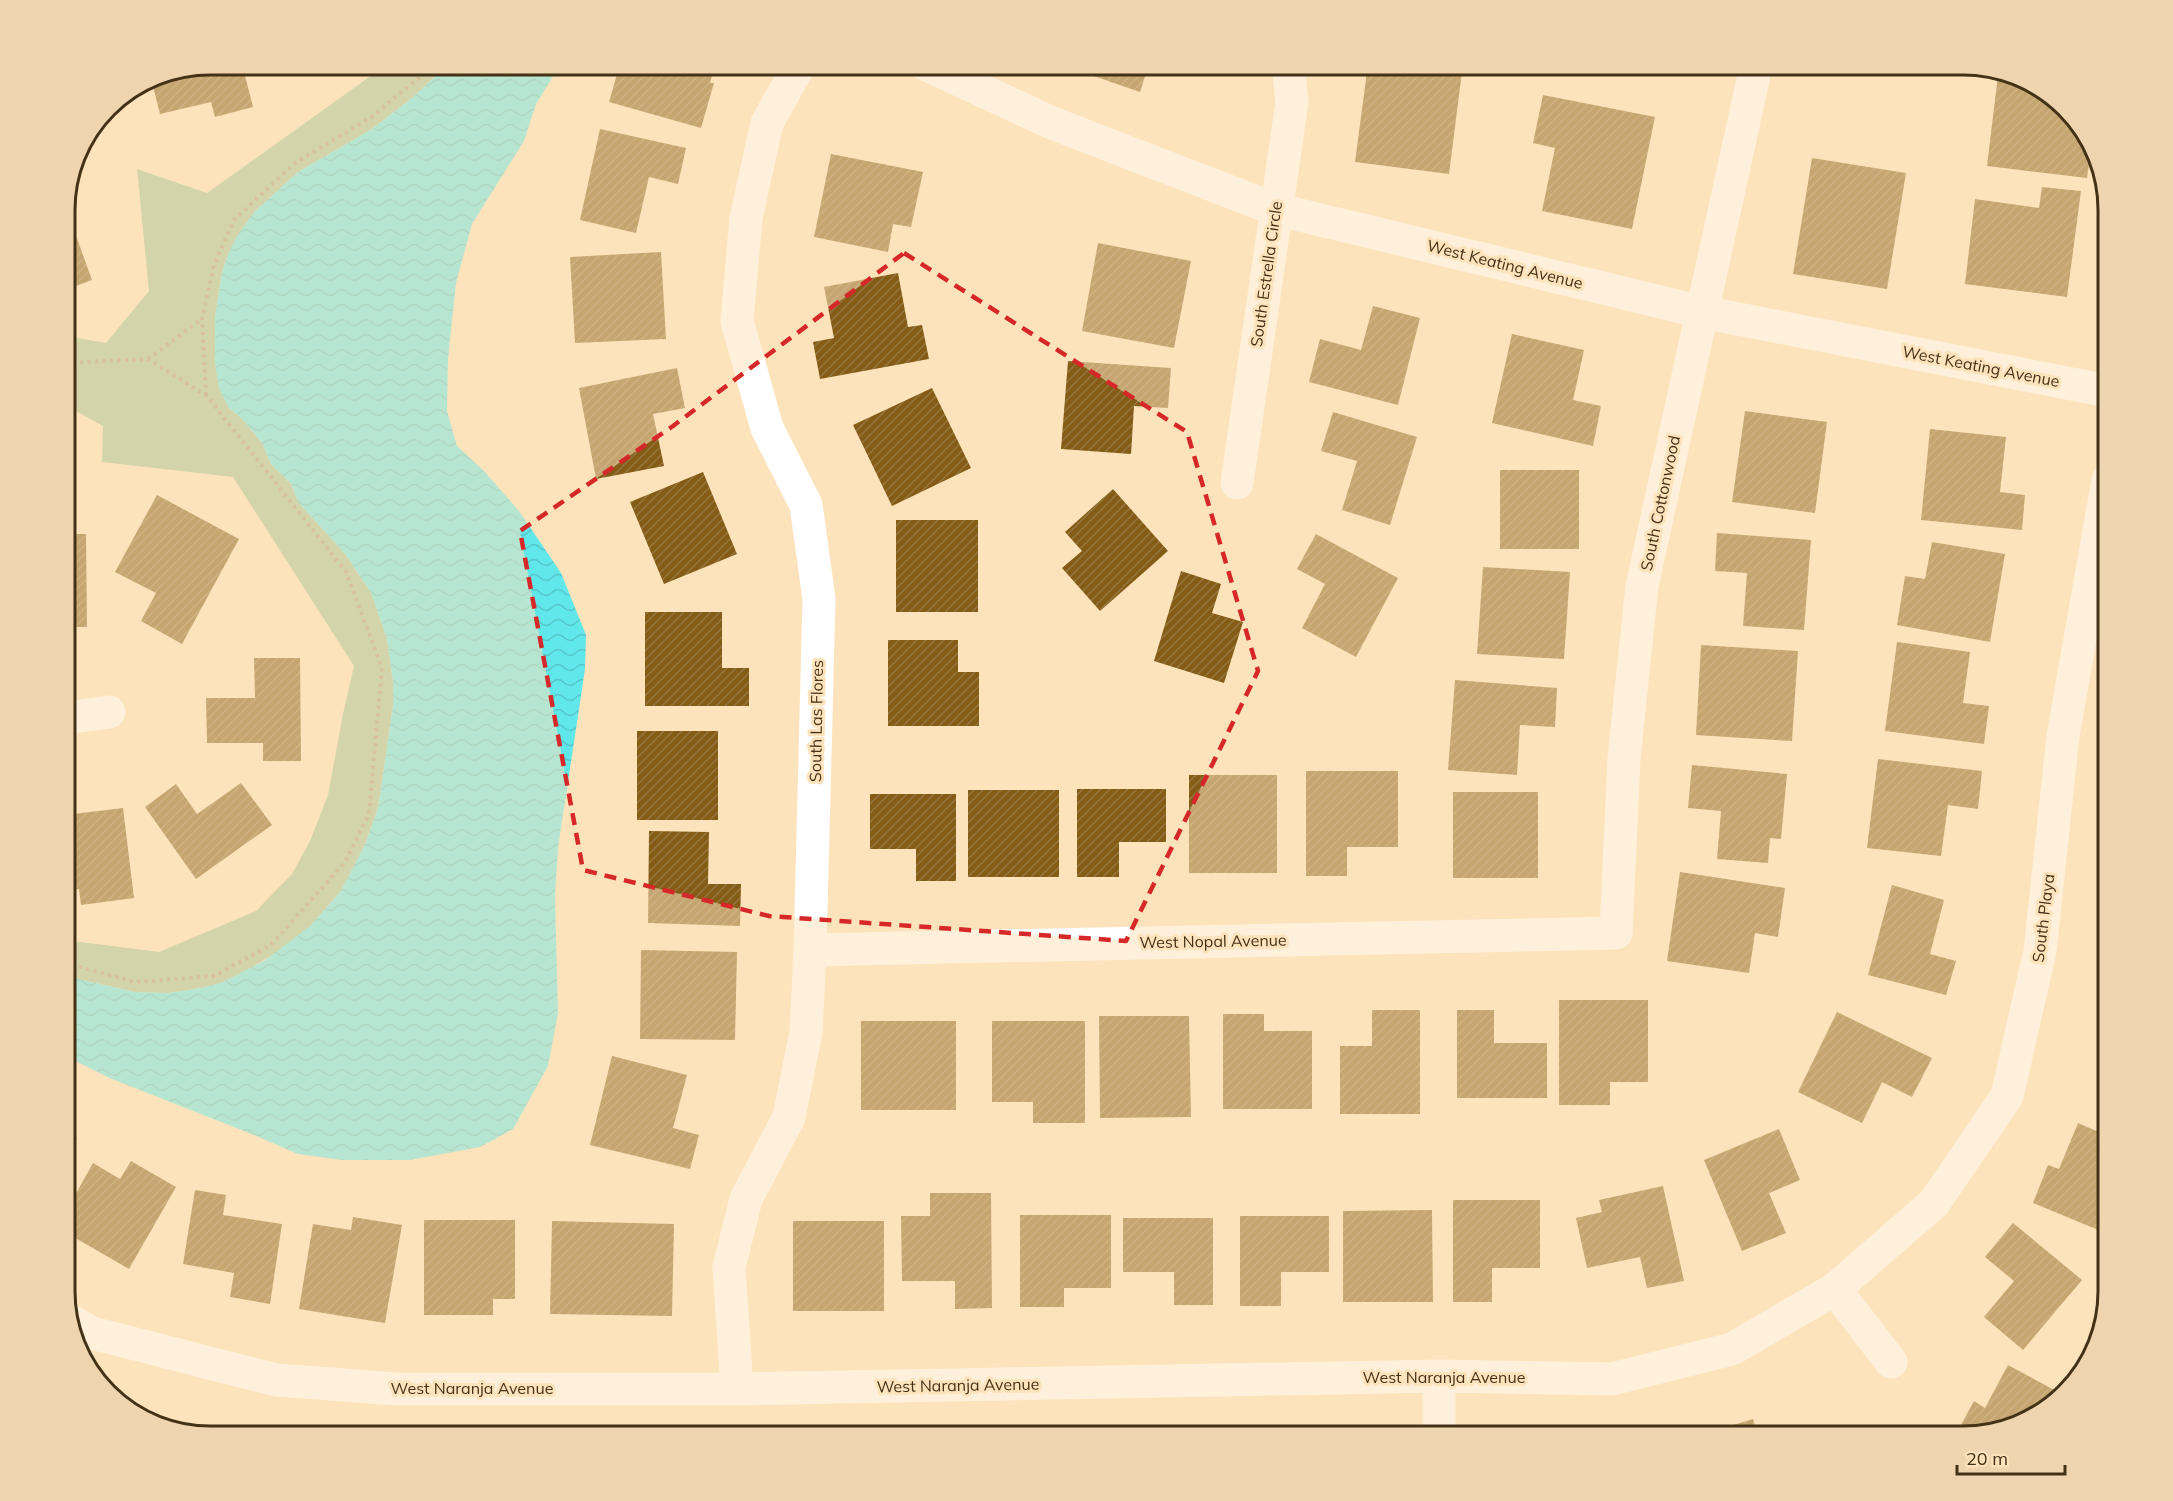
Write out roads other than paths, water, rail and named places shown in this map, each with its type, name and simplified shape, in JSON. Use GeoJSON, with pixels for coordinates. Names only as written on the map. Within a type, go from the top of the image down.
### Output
{"type":"FeatureCollection","features":[{"type":"Feature","properties":{"kind":"street","name":"South Las Flores"},"geometry":{"type":"LineString","coordinates":[[737,1389],[729,1268],[746,1199],[789,1118],[806,1032],[810,950],[819,599],[806,505],[767,428],[737,321],[746,218],[767,123],[794,75]]}},
{"type":"Feature","properties":{"kind":"street","name":"West Keating Avenue"},"geometry":{"type":"LineString","coordinates":[[949,75],[1052,123],[1275,209],[1702,312],[2098,389]]}},
{"type":"Feature","properties":{"kind":"street","name":"South Estrella Circle"},"geometry":{"type":"LineString","coordinates":[[1237,483],[1275,209],[1293,102],[1289,75]]}},
{"type":"Feature","properties":{"kind":"street","name":"South Cottonwood"},"geometry":{"type":"LineString","coordinates":[[1616,933],[1624,758],[1642,586],[1754,80]]}},
{"type":"Feature","properties":{"kind":"street","name":"South Playa"},"geometry":{"type":"LineString","coordinates":[[1835,1289],[1934,1203],[2007,1096],[2040,951],[2063,736],[2098,541]]}},
{"type":"Feature","properties":{"kind":"street"},"geometry":{"type":"LineString","coordinates":[[75,717],[109,712]]}},
{"type":"Feature","properties":{"kind":"street","name":"West Nopal Avenue"},"geometry":{"type":"LineString","coordinates":[[810,950],[1616,933]]}},
{"type":"Feature","properties":{"kind":"street"},"geometry":{"type":"LineString","coordinates":[[1835,1289],[1891,1362]]}},
{"type":"Feature","properties":{"kind":"street","name":"West Naranja Avenue"},"geometry":{"type":"LineString","coordinates":[[80,1326],[92,1333],[277,1380],[397,1389],[737,1389],[1439,1376],[1611,1379],[1732,1349],[1835,1289]]}},
{"type":"Feature","properties":{"kind":"street"},"geometry":{"type":"LineString","coordinates":[[1439,1376],[1439,1426]]}},
{"type":"Feature","properties":{"kind":"water"},"geometry":{"type":"Polygon","coordinates":[[[436,75],[554,75],[536,104],[524,141],[472,224],[456,283],[448,359],[447,411],[457,446],[484,471],[519,511],[561,573],[586,635],[585,669],[558,848],[555,896],[558,1013],[548,1066],[513,1129],[480,1147],[410,1160],[342,1160],[298,1154],[112,1079],[75,1061],[75,978],[135,992],[168,993],[223,982],[264,961],[310,926],[341,891],[365,844],[378,808],[393,705],[393,683],[387,639],[371,593],[345,554],[298,502],[291,484],[271,464],[262,443],[243,420],[228,407],[219,388],[215,364],[215,316],[222,272],[228,254],[237,236],[254,212],[298,172],[372,129],[413,97],[436,75]]]}}]}
